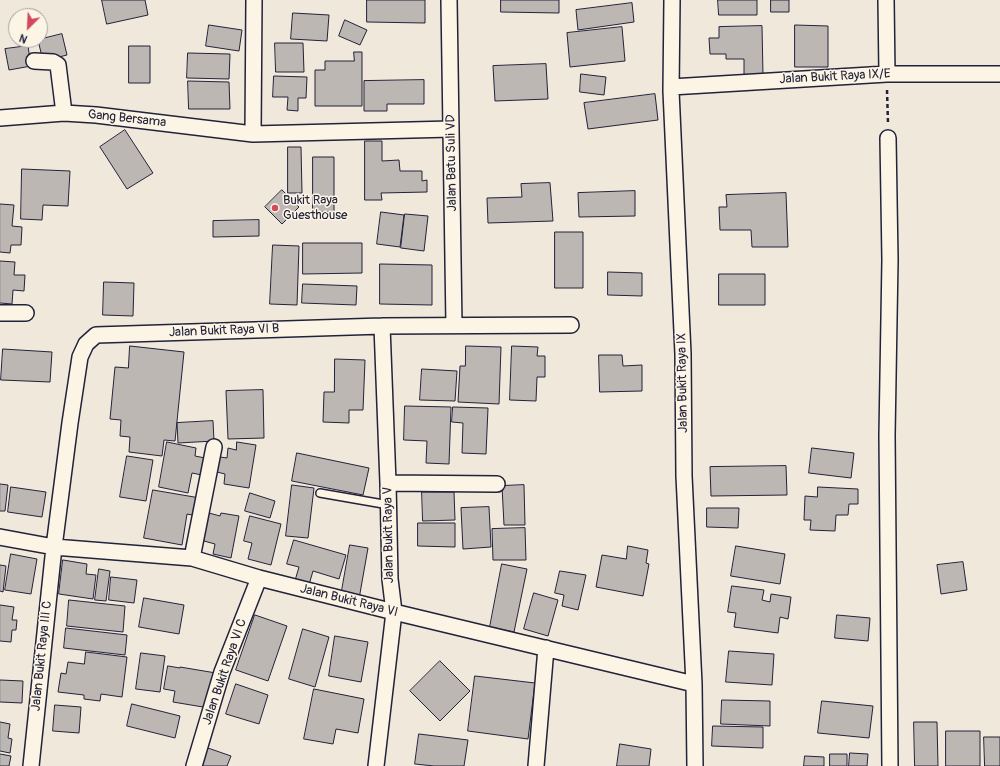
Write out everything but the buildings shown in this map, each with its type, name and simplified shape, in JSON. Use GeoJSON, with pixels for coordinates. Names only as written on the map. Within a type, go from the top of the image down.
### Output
{"type":"FeatureCollection","features":[{"type":"Feature","properties":{"kind":"street"},"geometry":{"type":"LineString","coordinates":[[253,134],[254,0]]}},
{"type":"Feature","properties":{"kind":"street","name":"Jalan Batu Suli VD"},"geometry":{"type":"LineString","coordinates":[[449,0],[454,325]]}},
{"type":"Feature","properties":{"kind":"street","name":"Jalan Bukit Raya IX"},"geometry":{"type":"LineString","coordinates":[[672,0],[671,87],[683,354],[684,484],[694,684],[695,766]]}},
{"type":"Feature","properties":{"kind":"street"},"geometry":{"type":"LineString","coordinates":[[886,0],[887,74]]}},
{"type":"Feature","properties":{"kind":"street"},"geometry":{"type":"LineString","coordinates":[[34,61],[53,62],[58,65],[64,113]]}},
{"type":"Feature","properties":{"kind":"street","name":"Jalan Bukit Raya IX/E"},"geometry":{"type":"LineString","coordinates":[[671,87],[887,74],[1000,74]]}},
{"type":"Feature","properties":{"kind":"street","name":"Gang Bersama"},"geometry":{"type":"LineString","coordinates":[[0,118],[64,113],[96,115],[253,134],[451,129]]}},
{"type":"Feature","properties":{"kind":"street"},"geometry":{"type":"LineString","coordinates":[[888,138],[890,260],[887,443],[890,766]]}},
{"type":"Feature","properties":{"kind":"street"},"geometry":{"type":"LineString","coordinates":[[0,312],[26,313]]}},
{"type":"Feature","properties":{"kind":"street","name":"Jalan Bukit Raya VI B"},"geometry":{"type":"LineString","coordinates":[[54,547],[80,357],[86,344],[96,335],[382,326],[571,325]]}},
{"type":"Feature","properties":{"kind":"street","name":"Jalan Bukit Raya V"},"geometry":{"type":"LineString","coordinates":[[376,766],[394,612],[390,579],[389,505],[382,326]]}},
{"type":"Feature","properties":{"kind":"street"},"geometry":{"type":"LineString","coordinates":[[192,558],[214,447]]}},
{"type":"Feature","properties":{"kind":"street"},"geometry":{"type":"LineString","coordinates":[[388,483],[496,484]]}},
{"type":"Feature","properties":{"kind":"street","name":"Jalan Bukit Raya VI"},"geometry":{"type":"LineString","coordinates":[[0,537],[54,547],[192,558],[259,578],[394,612],[694,684]]}},
{"type":"Feature","properties":{"kind":"street","name":"Jalan Bukit Raya III C"},"geometry":{"type":"LineString","coordinates":[[31,766],[54,547]]}},
{"type":"Feature","properties":{"kind":"street","name":"Jalan Bukit Raya VI C"},"geometry":{"type":"LineString","coordinates":[[194,766],[222,672],[259,578]]}},
{"type":"Feature","properties":{"kind":"street"},"geometry":{"type":"LineString","coordinates":[[536,766],[546,648]]}},
{"type":"Feature","properties":{"kind":"lane"},"geometry":{"type":"LineString","coordinates":[[320,493],[389,505]]}},
{"type":"Feature","properties":{"kind":"path"},"geometry":{"type":"LineString","coordinates":[[887,74],[888,138]]}},
{"type":"Feature","properties":{"kind":"place","name":"Bukit Raya Guesthouse"},"geometry":{"type":"Point","coordinates":[275,208]}}]}
